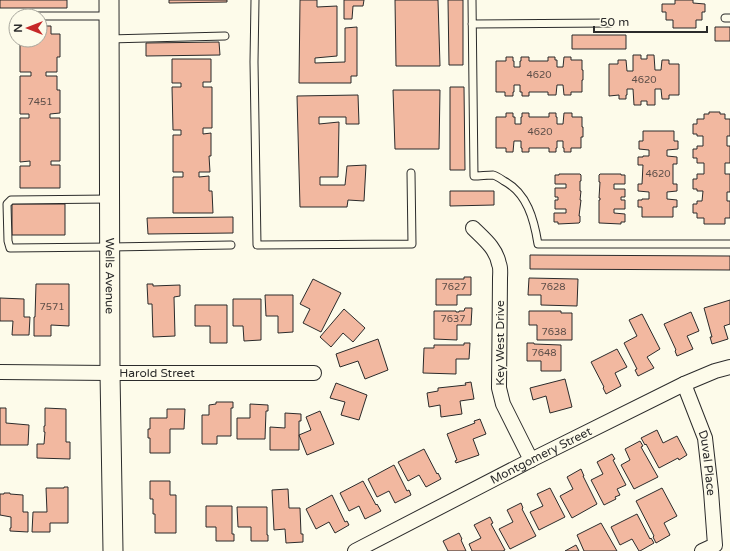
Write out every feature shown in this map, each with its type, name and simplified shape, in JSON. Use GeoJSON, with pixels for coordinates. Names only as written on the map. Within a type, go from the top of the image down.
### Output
{"type":"FeatureCollection","features":[{"type":"Feature","properties":{"kind":"main road","name":"Wells Avenue"},"geometry":{"type":"LineString","coordinates":[[109,8],[110,374],[113,551]]}},
{"type":"Feature","properties":{"kind":"street","name":"Key West Drive"},"geometry":{"type":"LineString","coordinates":[[473,228],[491,246],[500,264],[499,388],[503,404],[531,460]]}},
{"type":"Feature","properties":{"kind":"street","name":"Montgomery Street"},"geometry":{"type":"LineString","coordinates":[[355,551],[531,460],[684,384],[715,371],[730,367]]}},
{"type":"Feature","properties":{"kind":"street","name":"Harold Street"},"geometry":{"type":"LineString","coordinates":[[0,372],[110,374],[314,374]]}},
{"type":"Feature","properties":{"kind":"street","name":"Duval Place"},"geometry":{"type":"LineString","coordinates":[[684,384],[705,438],[711,491],[715,545],[702,551]]}},
{"type":"Feature","properties":{"kind":"lane"},"geometry":{"type":"LineString","coordinates":[[254,0],[257,246],[412,244],[411,173]]}},
{"type":"Feature","properties":{"kind":"lane"},"geometry":{"type":"LineString","coordinates":[[472,0],[474,176],[494,175],[511,184],[524,199],[531,213],[538,244],[730,244]]}},
{"type":"Feature","properties":{"kind":"lane"},"geometry":{"type":"LineString","coordinates":[[48,14],[109,8]]}},
{"type":"Feature","properties":{"kind":"lane"},"geometry":{"type":"LineString","coordinates":[[472,24],[610,23]]}},
{"type":"Feature","properties":{"kind":"lane"},"geometry":{"type":"LineString","coordinates":[[109,39],[225,36]]}},
{"type":"Feature","properties":{"kind":"lane"},"geometry":{"type":"LineString","coordinates":[[110,199],[11,200],[7,204],[8,241],[10,248],[232,245]]}},
{"type":"Feature","properties":{"kind":"building"},"geometry":{"type":"Polygon","coordinates":[[[0,0],[67,0],[67,8],[0,8],[0,0]]]}},
{"type":"Feature","properties":{"kind":"building"},"geometry":{"type":"Polygon","coordinates":[[[169,0],[227,0],[227,2],[169,3],[169,0]]]}},
{"type":"Feature","properties":{"kind":"building"},"geometry":{"type":"Polygon","coordinates":[[[300,0],[317,0],[317,7],[337,6],[337,56],[315,58],[315,63],[345,62],[345,28],[357,27],[357,76],[351,76],[351,83],[299,83],[300,0]]]}},
{"type":"Feature","properties":{"kind":"building"},"geometry":{"type":"Polygon","coordinates":[[[344,0],[364,0],[363,6],[353,6],[352,19],[344,19],[344,0]]]}},
{"type":"Feature","properties":{"kind":"building"},"geometry":{"type":"Polygon","coordinates":[[[395,0],[438,0],[440,66],[396,66],[395,0]]]}},
{"type":"Feature","properties":{"kind":"building"},"geometry":{"type":"Polygon","coordinates":[[[448,0],[463,0],[463,65],[449,65],[448,0]]]}},
{"type":"Feature","properties":{"kind":"building"},"geometry":{"type":"Polygon","coordinates":[[[675,0],[693,0],[693,3],[705,4],[705,12],[702,12],[702,20],[696,20],[696,28],[673,28],[673,20],[666,20],[666,12],[662,12],[662,4],[675,4],[675,0]]]}},
{"type":"Feature","properties":{"kind":"building"},"geometry":{"type":"Polygon","coordinates":[[[48,26],[51,26],[51,34],[60,34],[60,57],[57,57],[57,72],[46,72],[46,76],[57,76],[57,90],[60,90],[60,113],[50,114],[50,118],[60,118],[60,161],[51,161],[51,165],[60,165],[60,188],[20,188],[20,166],[30,166],[30,161],[20,162],[20,118],[29,118],[29,114],[20,114],[20,76],[31,76],[31,72],[20,72],[20,48],[48,48],[48,26]]]}},
{"type":"Feature","properties":{"kind":"building"},"geometry":{"type":"Polygon","coordinates":[[[715,27],[730,27],[730,41],[715,41],[715,27]]]}},
{"type":"Feature","properties":{"kind":"building"},"geometry":{"type":"Polygon","coordinates":[[[572,35],[626,35],[626,49],[572,49],[572,35]]]}},
{"type":"Feature","properties":{"kind":"building"},"geometry":{"type":"Polygon","coordinates":[[[219,42],[220,55],[146,56],[146,43],[219,42]]]}},
{"type":"Feature","properties":{"kind":"building"},"geometry":{"type":"Polygon","coordinates":[[[633,55],[641,55],[641,59],[647,59],[647,55],[654,55],[655,70],[661,70],[662,60],[669,60],[669,64],[679,64],[679,95],[669,95],[669,99],[662,99],[661,89],[655,89],[655,105],[647,105],[647,101],[641,101],[641,105],[634,105],[633,89],[627,89],[626,99],[619,99],[619,95],[609,96],[609,64],[618,64],[618,60],[626,60],[627,71],[633,71],[633,55]]]}},
{"type":"Feature","properties":{"kind":"building"},"geometry":{"type":"Polygon","coordinates":[[[506,57],[513,57],[514,67],[520,67],[521,57],[529,57],[529,61],[548,61],[548,57],[555,57],[555,60],[557,60],[557,67],[563,67],[564,57],[571,57],[571,60],[582,60],[582,92],[571,92],[571,95],[564,95],[563,85],[557,85],[556,95],[548,95],[548,92],[529,92],[529,96],[522,96],[522,92],[520,92],[520,85],[514,85],[513,96],[505,96],[505,92],[496,92],[496,61],[506,61],[506,57]]]}},
{"type":"Feature","properties":{"kind":"building"},"geometry":{"type":"Polygon","coordinates":[[[172,59],[211,59],[211,82],[203,82],[203,87],[212,87],[212,128],[203,128],[203,134],[211,133],[211,156],[209,156],[210,172],[199,172],[199,177],[209,176],[209,191],[212,191],[213,213],[173,213],[173,177],[183,177],[183,172],[173,172],[173,135],[181,135],[181,130],[173,130],[172,87],[181,87],[181,83],[172,83],[172,59]]]}},
{"type":"Feature","properties":{"kind":"building"},"geometry":{"type":"Polygon","coordinates":[[[450,87],[464,87],[465,170],[450,170],[450,87]]]}},
{"type":"Feature","properties":{"kind":"building"},"geometry":{"type":"Polygon","coordinates":[[[393,90],[440,90],[439,149],[395,149],[393,90]]]}},
{"type":"Feature","properties":{"kind":"building"},"geometry":{"type":"Polygon","coordinates":[[[358,95],[359,124],[346,124],[346,117],[319,117],[319,124],[339,122],[338,177],[320,177],[320,185],[345,185],[347,166],[366,165],[364,201],[348,200],[347,207],[300,207],[297,96],[358,95]]]}},
{"type":"Feature","properties":{"kind":"building"},"geometry":{"type":"Polygon","coordinates":[[[709,112],[720,112],[720,114],[725,114],[725,119],[730,119],[730,136],[727,136],[727,146],[730,146],[730,163],[725,163],[725,174],[730,174],[730,192],[727,192],[727,201],[730,201],[730,218],[725,218],[725,224],[704,224],[704,218],[697,218],[697,213],[693,213],[693,204],[697,204],[697,201],[702,201],[703,191],[693,189],[693,179],[697,179],[697,174],[704,174],[704,163],[697,163],[697,158],[693,158],[693,149],[697,149],[697,146],[703,146],[703,136],[693,134],[693,124],[697,124],[697,119],[704,119],[704,114],[709,114],[709,112]]]}},
{"type":"Feature","properties":{"kind":"building"},"geometry":{"type":"Polygon","coordinates":[[[506,113],[513,113],[513,117],[515,117],[515,124],[521,124],[522,113],[529,113],[529,117],[549,117],[549,113],[556,113],[557,124],[563,124],[564,113],[572,113],[572,117],[582,117],[583,137],[581,137],[581,148],[571,148],[571,152],[564,152],[563,141],[557,141],[556,152],[549,152],[549,148],[529,148],[529,152],[522,152],[521,141],[514,141],[513,152],[506,152],[506,148],[496,148],[496,117],[506,117],[506,113]]]}},
{"type":"Feature","properties":{"kind":"building"},"geometry":{"type":"Polygon","coordinates":[[[643,131],[674,131],[674,141],[678,141],[678,149],[667,150],[667,156],[677,157],[677,164],[673,164],[673,184],[677,184],[677,191],[667,192],[667,199],[677,200],[677,207],[673,207],[673,217],[642,217],[642,207],[638,207],[638,200],[649,199],[649,192],[638,191],[638,184],[642,184],[643,165],[638,165],[638,157],[649,156],[649,150],[639,149],[639,141],[643,141],[643,131]]]}},
{"type":"Feature","properties":{"kind":"building"},"geometry":{"type":"Polygon","coordinates":[[[600,174],[625,175],[625,184],[614,184],[614,189],[625,189],[625,197],[621,197],[621,200],[625,200],[625,209],[614,209],[614,213],[625,214],[625,222],[621,222],[621,224],[599,223],[600,174]]]}},
{"type":"Feature","properties":{"kind":"building"},"geometry":{"type":"Polygon","coordinates":[[[555,175],[581,175],[579,223],[558,224],[558,222],[554,222],[554,213],[566,213],[566,209],[555,209],[555,200],[558,200],[558,197],[555,197],[555,188],[566,188],[566,184],[555,184],[555,175]]]}},
{"type":"Feature","properties":{"kind":"building"},"geometry":{"type":"Polygon","coordinates":[[[450,191],[494,191],[494,205],[450,206],[450,191]]]}},
{"type":"Feature","properties":{"kind":"building"},"geometry":{"type":"Polygon","coordinates":[[[12,204],[65,204],[65,235],[12,235],[12,204]]]}},
{"type":"Feature","properties":{"kind":"building"},"geometry":{"type":"Polygon","coordinates":[[[233,217],[233,233],[148,234],[147,218],[233,217]]]}},
{"type":"Feature","properties":{"kind":"building"},"geometry":{"type":"Polygon","coordinates":[[[530,255],[730,256],[730,270],[530,269],[530,255]]]}},
{"type":"Feature","properties":{"kind":"building"},"geometry":{"type":"Polygon","coordinates":[[[464,277],[471,277],[471,295],[457,295],[457,305],[436,305],[436,279],[464,279],[464,277]]]}},
{"type":"Feature","properties":{"kind":"building"},"geometry":{"type":"Polygon","coordinates":[[[529,278],[578,279],[577,306],[541,305],[541,295],[528,295],[529,278]]]}},
{"type":"Feature","properties":{"kind":"building"},"geometry":{"type":"Polygon","coordinates":[[[313,279],[341,293],[321,332],[303,323],[310,309],[300,304],[313,279]]]}},
{"type":"Feature","properties":{"kind":"building"},"geometry":{"type":"Polygon","coordinates":[[[36,284],[69,284],[69,326],[51,325],[51,336],[34,336],[36,284]]]}},
{"type":"Feature","properties":{"kind":"building"},"geometry":{"type":"Polygon","coordinates":[[[147,284],[153,284],[153,286],[180,285],[180,296],[174,297],[175,336],[153,337],[152,304],[148,304],[147,284]]]}},
{"type":"Feature","properties":{"kind":"building"},"geometry":{"type":"Polygon","coordinates":[[[265,295],[293,295],[293,332],[278,333],[278,316],[266,316],[265,295]]]}},
{"type":"Feature","properties":{"kind":"building"},"geometry":{"type":"Polygon","coordinates":[[[0,298],[24,299],[24,317],[30,317],[29,335],[12,335],[13,321],[0,321],[0,298]]]}},
{"type":"Feature","properties":{"kind":"building"},"geometry":{"type":"Polygon","coordinates":[[[233,299],[261,299],[261,340],[244,341],[243,326],[233,326],[233,299]]]}},
{"type":"Feature","properties":{"kind":"building"},"geometry":{"type":"Polygon","coordinates":[[[730,300],[730,324],[724,326],[728,339],[712,344],[710,337],[712,337],[704,308],[730,300]]]}},
{"type":"Feature","properties":{"kind":"building"},"geometry":{"type":"Polygon","coordinates":[[[195,305],[227,305],[227,343],[210,343],[210,326],[195,326],[195,305]]]}},
{"type":"Feature","properties":{"kind":"building"},"geometry":{"type":"Polygon","coordinates":[[[465,308],[472,308],[471,325],[457,325],[457,340],[434,339],[434,311],[459,312],[464,311],[465,308]]]}},
{"type":"Feature","properties":{"kind":"building"},"geometry":{"type":"Polygon","coordinates":[[[344,309],[365,328],[353,342],[343,333],[331,347],[320,337],[344,309]]]}},
{"type":"Feature","properties":{"kind":"building"},"geometry":{"type":"Polygon","coordinates":[[[529,311],[561,311],[561,313],[572,313],[572,340],[537,340],[537,325],[529,325],[529,311]]]}},
{"type":"Feature","properties":{"kind":"building"},"geometry":{"type":"Polygon","coordinates":[[[691,312],[699,331],[687,336],[693,349],[677,356],[676,350],[664,324],[691,312]]]}},
{"type":"Feature","properties":{"kind":"building"},"geometry":{"type":"Polygon","coordinates":[[[642,314],[660,349],[647,357],[654,368],[638,376],[635,370],[637,369],[624,343],[637,336],[629,320],[642,314]]]}},
{"type":"Feature","properties":{"kind":"building"},"geometry":{"type":"Polygon","coordinates":[[[378,339],[388,370],[365,379],[358,361],[340,367],[336,354],[378,339]]]}},
{"type":"Feature","properties":{"kind":"building"},"geometry":{"type":"Polygon","coordinates":[[[464,343],[470,343],[469,359],[456,359],[456,374],[423,373],[424,348],[434,348],[434,345],[464,345],[464,343]]]}},
{"type":"Feature","properties":{"kind":"building"},"geometry":{"type":"Polygon","coordinates":[[[527,343],[561,345],[561,371],[541,371],[541,361],[527,361],[527,343]]]}},
{"type":"Feature","properties":{"kind":"building"},"geometry":{"type":"Polygon","coordinates":[[[617,349],[627,367],[615,373],[621,386],[606,394],[591,362],[617,349]]]}},
{"type":"Feature","properties":{"kind":"building"},"geometry":{"type":"Polygon","coordinates":[[[565,379],[572,407],[550,413],[546,396],[533,400],[530,388],[565,379]]]}},
{"type":"Feature","properties":{"kind":"building"},"geometry":{"type":"Polygon","coordinates":[[[471,382],[474,399],[460,401],[462,414],[441,417],[440,405],[429,407],[427,393],[438,391],[438,388],[466,385],[465,383],[471,382]]]}},
{"type":"Feature","properties":{"kind":"building"},"geometry":{"type":"Polygon","coordinates":[[[336,383],[367,395],[359,420],[341,415],[345,402],[330,398],[336,383]]]}},
{"type":"Feature","properties":{"kind":"building"},"geometry":{"type":"Polygon","coordinates":[[[216,402],[233,402],[233,408],[231,408],[231,436],[217,436],[217,444],[202,444],[202,415],[209,415],[209,405],[216,404],[216,402]]]}},
{"type":"Feature","properties":{"kind":"building"},"geometry":{"type":"Polygon","coordinates":[[[250,404],[268,405],[268,411],[266,411],[265,439],[237,439],[237,418],[250,418],[250,404]]]}},
{"type":"Feature","properties":{"kind":"building"},"geometry":{"type":"Polygon","coordinates":[[[0,408],[6,408],[6,423],[29,425],[28,445],[0,445],[0,408]]]}},
{"type":"Feature","properties":{"kind":"building"},"geometry":{"type":"Polygon","coordinates":[[[45,408],[66,409],[66,442],[70,442],[70,459],[37,458],[37,444],[44,444],[45,408]]]}},
{"type":"Feature","properties":{"kind":"building"},"geometry":{"type":"Polygon","coordinates":[[[167,409],[185,409],[184,429],[170,429],[170,453],[150,453],[150,438],[148,438],[148,429],[150,429],[150,418],[167,418],[167,409]]]}},
{"type":"Feature","properties":{"kind":"building"},"geometry":{"type":"Polygon","coordinates":[[[320,411],[334,444],[307,455],[299,435],[311,430],[306,417],[320,411]]]}},
{"type":"Feature","properties":{"kind":"building"},"geometry":{"type":"Polygon","coordinates":[[[285,413],[301,414],[301,421],[299,421],[299,450],[270,450],[270,427],[285,428],[285,413]]]}},
{"type":"Feature","properties":{"kind":"building"},"geometry":{"type":"Polygon","coordinates":[[[480,419],[486,434],[473,439],[479,455],[456,463],[455,461],[457,460],[447,434],[475,423],[474,421],[480,419]]]}},
{"type":"Feature","properties":{"kind":"building"},"geometry":{"type":"Polygon","coordinates":[[[657,430],[663,443],[677,436],[687,455],[659,468],[646,444],[645,445],[641,438],[657,430]]]}},
{"type":"Feature","properties":{"kind":"building"},"geometry":{"type":"Polygon","coordinates":[[[640,441],[643,446],[641,447],[658,477],[634,489],[621,465],[630,460],[625,449],[640,441]]]}},
{"type":"Feature","properties":{"kind":"building"},"geometry":{"type":"Polygon","coordinates":[[[424,449],[441,479],[426,487],[419,475],[408,481],[398,462],[424,449]]]}},
{"type":"Feature","properties":{"kind":"building"},"geometry":{"type":"Polygon","coordinates":[[[612,454],[615,459],[613,460],[626,485],[617,489],[620,495],[615,497],[616,499],[604,505],[591,480],[603,474],[597,462],[612,454]]]}},
{"type":"Feature","properties":{"kind":"building"},"geometry":{"type":"Polygon","coordinates":[[[394,465],[407,491],[409,490],[411,495],[395,503],[389,491],[377,497],[368,479],[394,465]]]}},
{"type":"Feature","properties":{"kind":"building"},"geometry":{"type":"Polygon","coordinates":[[[581,469],[597,504],[572,518],[560,496],[573,489],[567,477],[581,469]]]}},
{"type":"Feature","properties":{"kind":"building"},"geometry":{"type":"Polygon","coordinates":[[[150,481],[170,481],[170,495],[176,495],[176,533],[155,533],[155,514],[153,514],[153,499],[150,499],[150,481]]]}},
{"type":"Feature","properties":{"kind":"building"},"geometry":{"type":"Polygon","coordinates":[[[363,481],[376,505],[377,504],[381,511],[365,519],[359,506],[349,511],[340,493],[363,481]]]}},
{"type":"Feature","properties":{"kind":"building"},"geometry":{"type":"Polygon","coordinates":[[[68,487],[68,523],[50,523],[50,532],[32,532],[33,512],[47,512],[46,488],[68,487]]]}},
{"type":"Feature","properties":{"kind":"building"},"geometry":{"type":"Polygon","coordinates":[[[550,488],[565,517],[539,530],[530,512],[543,506],[537,494],[550,488]]]}},
{"type":"Feature","properties":{"kind":"building"},"geometry":{"type":"Polygon","coordinates":[[[662,488],[677,516],[664,523],[670,535],[656,543],[653,537],[654,536],[636,501],[662,488]]]}},
{"type":"Feature","properties":{"kind":"building"},"geometry":{"type":"Polygon","coordinates":[[[288,489],[289,508],[300,508],[301,534],[303,534],[303,542],[286,543],[285,529],[274,530],[272,490],[288,489]]]}},
{"type":"Feature","properties":{"kind":"building"},"geometry":{"type":"Polygon","coordinates":[[[0,494],[23,495],[23,512],[28,512],[28,532],[10,531],[11,517],[0,515],[0,494]]]}},
{"type":"Feature","properties":{"kind":"building"},"geometry":{"type":"Polygon","coordinates":[[[332,495],[345,522],[347,521],[349,525],[335,533],[329,522],[316,529],[306,509],[332,495]]]}},
{"type":"Feature","properties":{"kind":"building"},"geometry":{"type":"Polygon","coordinates":[[[521,503],[522,509],[536,536],[510,549],[499,529],[513,522],[507,510],[521,503]]]}},
{"type":"Feature","properties":{"kind":"building"},"geometry":{"type":"Polygon","coordinates":[[[206,506],[232,506],[232,534],[234,534],[234,541],[216,541],[216,527],[206,527],[206,506]]]}},
{"type":"Feature","properties":{"kind":"building"},"geometry":{"type":"Polygon","coordinates":[[[237,507],[267,507],[268,541],[251,541],[251,527],[238,527],[237,507]]]}},
{"type":"Feature","properties":{"kind":"building"},"geometry":{"type":"Polygon","coordinates":[[[637,514],[650,539],[651,538],[654,543],[640,551],[632,539],[620,545],[611,527],[637,514]]]}},
{"type":"Feature","properties":{"kind":"building"},"geometry":{"type":"Polygon","coordinates":[[[490,517],[493,523],[491,524],[505,550],[472,551],[469,544],[481,538],[474,525],[490,517]]]}},
{"type":"Feature","properties":{"kind":"building"},"geometry":{"type":"Polygon","coordinates":[[[601,523],[617,551],[584,551],[577,535],[601,523]]]}},
{"type":"Feature","properties":{"kind":"building"},"geometry":{"type":"Polygon","coordinates":[[[459,533],[466,551],[448,551],[443,541],[459,533]]]}},
{"type":"Feature","properties":{"kind":"building"},"geometry":{"type":"Polygon","coordinates":[[[576,545],[579,551],[565,551],[576,545]]]}}]}
